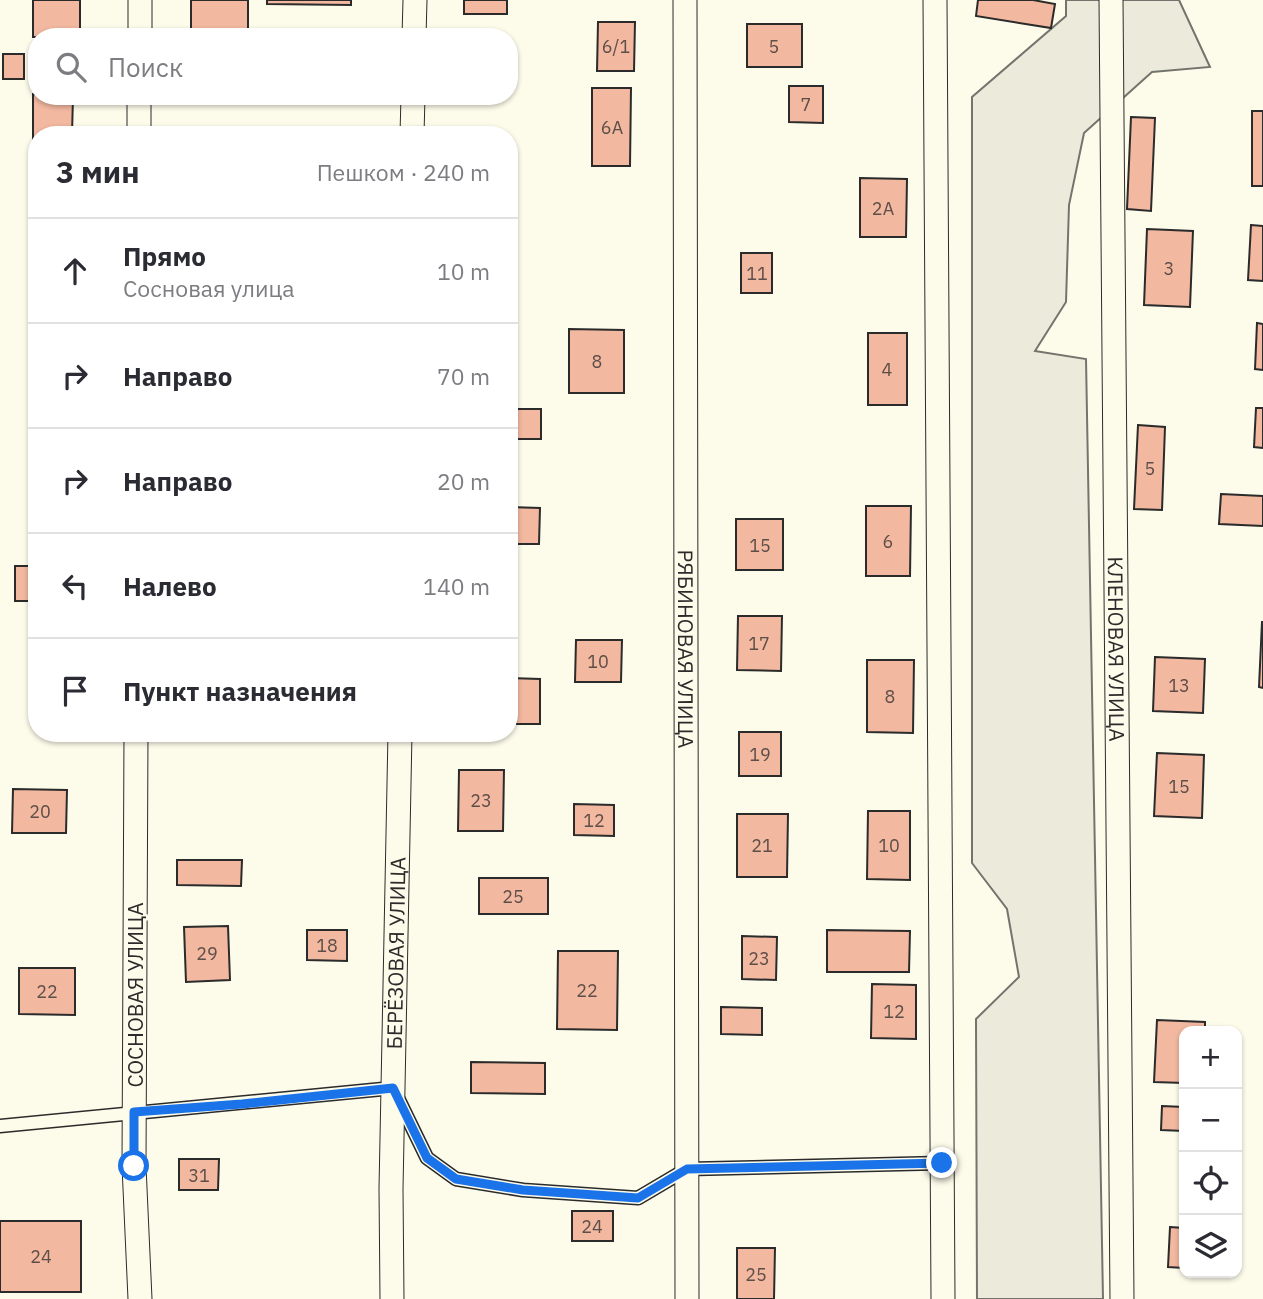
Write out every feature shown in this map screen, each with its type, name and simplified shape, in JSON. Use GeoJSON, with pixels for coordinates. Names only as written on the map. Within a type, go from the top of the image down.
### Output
{"type":"FeatureCollection","features":[{"type":"Feature","properties":{"kind":"street"},"geometry":{"type":"LineString","coordinates":[[139,28],[140,0]]}},
{"type":"Feature","properties":{"kind":"street"},"geometry":{"type":"LineString","coordinates":[[414,28],[415,0]]}},
{"type":"Feature","properties":{"kind":"street","name":"РЯБИНОВАЯ УЛИЦА"},"geometry":{"type":"LineString","coordinates":[[685,0],[687,1299]]}},
{"type":"Feature","properties":{"kind":"street"},"geometry":{"type":"LineString","coordinates":[[935,0],[943,1299]]}},
{"type":"Feature","properties":{"kind":"street","name":"КЛЕНОВАЯ УЛИЦА"},"geometry":{"type":"LineString","coordinates":[[1111,0],[1122,1299]]}},
{"type":"Feature","properties":{"kind":"street"},"geometry":{"type":"LineString","coordinates":[[139,105],[139,126]]}},
{"type":"Feature","properties":{"kind":"street"},"geometry":{"type":"LineString","coordinates":[[412,126],[413,105]]}},
{"type":"Feature","properties":{"kind":"street","name":"СОСНОВАЯ УЛИЦА"},"geometry":{"type":"LineString","coordinates":[[136,742],[134,1166],[140,1299]]}},
{"type":"Feature","properties":{"kind":"street","name":"БЕРЁЗОВАЯ УЛИЦА"},"geometry":{"type":"LineString","coordinates":[[392,1299],[393,1088],[401,742]]}},
{"type":"Feature","properties":{"kind":"lane"},"geometry":{"type":"LineString","coordinates":[[0,1126],[393,1088],[427,1158],[456,1179],[523,1190],[638,1198],[687,1169],[942,1163]]}},
{"type":"Feature","properties":{"kind":"shaded area"},"geometry":{"type":"Polygon","coordinates":[[[1066,0],[1179,0],[1210,67],[1152,72],[1084,133],[1069,205],[1066,302],[1035,351],[1086,359],[1103,1299],[977,1299],[976,1019],[1019,977],[1007,909],[972,863],[972,97],[1066,16],[1066,0]]]}},
{"type":"Feature","properties":{"kind":"building"},"geometry":{"type":"Polygon","coordinates":[[[33,0],[80,0],[80,28],[33,28],[33,0]]]}},
{"type":"Feature","properties":{"kind":"building"},"geometry":{"type":"Polygon","coordinates":[[[191,0],[248,0],[248,28],[191,28],[191,0]]]}},
{"type":"Feature","properties":{"kind":"building"},"geometry":{"type":"Polygon","coordinates":[[[267,0],[351,0],[351,5],[267,4],[267,0]]]}},
{"type":"Feature","properties":{"kind":"building"},"geometry":{"type":"Polygon","coordinates":[[[464,0],[507,0],[507,14],[464,14],[464,0]]]}},
{"type":"Feature","properties":{"kind":"building"},"geometry":{"type":"Polygon","coordinates":[[[978,0],[1033,0],[1055,4],[1051,28],[976,16],[978,0]]]}},
{"type":"Feature","properties":{"kind":"building"},"geometry":{"type":"Polygon","coordinates":[[[598,22],[635,22],[634,71],[597,71],[598,22]]]}},
{"type":"Feature","properties":{"kind":"building"},"geometry":{"type":"Polygon","coordinates":[[[747,24],[802,24],[802,67],[747,67],[747,24]]]}},
{"type":"Feature","properties":{"kind":"building"},"geometry":{"type":"Polygon","coordinates":[[[3,54],[24,54],[24,79],[3,79],[3,54]]]}},
{"type":"Feature","properties":{"kind":"building"},"geometry":{"type":"Polygon","coordinates":[[[789,86],[823,86],[823,123],[789,122],[789,86]]]}},
{"type":"Feature","properties":{"kind":"building"},"geometry":{"type":"Polygon","coordinates":[[[592,88],[631,88],[630,166],[592,166],[592,88]]]}},
{"type":"Feature","properties":{"kind":"building"},"geometry":{"type":"Polygon","coordinates":[[[33,105],[73,105],[72,126],[33,126],[33,105]]]}},
{"type":"Feature","properties":{"kind":"building"},"geometry":{"type":"Polygon","coordinates":[[[1252,111],[1263,111],[1263,186],[1252,186],[1252,111]]]}},
{"type":"Feature","properties":{"kind":"building"},"geometry":{"type":"Polygon","coordinates":[[[1131,117],[1155,118],[1151,211],[1127,209],[1131,117]]]}},
{"type":"Feature","properties":{"kind":"building"},"geometry":{"type":"Polygon","coordinates":[[[860,178],[907,179],[906,237],[860,237],[860,178]]]}},
{"type":"Feature","properties":{"kind":"building"},"geometry":{"type":"Polygon","coordinates":[[[1251,225],[1263,226],[1263,281],[1248,280],[1251,225]]]}},
{"type":"Feature","properties":{"kind":"building"},"geometry":{"type":"Polygon","coordinates":[[[1147,229],[1193,231],[1190,307],[1144,305],[1147,229]]]}},
{"type":"Feature","properties":{"kind":"building"},"geometry":{"type":"Polygon","coordinates":[[[741,253],[772,253],[772,293],[741,293],[741,253]]]}},
{"type":"Feature","properties":{"kind":"building"},"geometry":{"type":"Polygon","coordinates":[[[1257,323],[1263,324],[1263,370],[1255,369],[1257,323]]]}},
{"type":"Feature","properties":{"kind":"building"},"geometry":{"type":"Polygon","coordinates":[[[569,329],[624,330],[624,393],[569,393],[569,329]]]}},
{"type":"Feature","properties":{"kind":"building"},"geometry":{"type":"Polygon","coordinates":[[[868,333],[907,333],[907,405],[868,405],[868,333]]]}},
{"type":"Feature","properties":{"kind":"building"},"geometry":{"type":"Polygon","coordinates":[[[1256,408],[1263,408],[1263,448],[1254,447],[1256,408]]]}},
{"type":"Feature","properties":{"kind":"building"},"geometry":{"type":"Polygon","coordinates":[[[518,409],[541,409],[541,439],[518,439],[518,409]]]}},
{"type":"Feature","properties":{"kind":"building"},"geometry":{"type":"Polygon","coordinates":[[[1138,425],[1165,427],[1162,510],[1134,509],[1138,425]]]}},
{"type":"Feature","properties":{"kind":"building"},"geometry":{"type":"Polygon","coordinates":[[[1221,494],[1263,496],[1263,526],[1219,524],[1221,494]]]}},
{"type":"Feature","properties":{"kind":"building"},"geometry":{"type":"Polygon","coordinates":[[[866,506],[911,506],[910,576],[866,576],[866,506]]]}},
{"type":"Feature","properties":{"kind":"building"},"geometry":{"type":"Polygon","coordinates":[[[518,507],[540,508],[539,544],[518,544],[518,507]]]}},
{"type":"Feature","properties":{"kind":"building"},"geometry":{"type":"Polygon","coordinates":[[[736,519],[783,519],[783,570],[736,570],[736,519]]]}},
{"type":"Feature","properties":{"kind":"building"},"geometry":{"type":"Polygon","coordinates":[[[15,566],[28,566],[28,601],[15,601],[15,566]]]}},
{"type":"Feature","properties":{"kind":"building"},"geometry":{"type":"Polygon","coordinates":[[[738,616],[782,616],[781,671],[737,670],[738,616]]]}},
{"type":"Feature","properties":{"kind":"building"},"geometry":{"type":"Polygon","coordinates":[[[1263,622],[1263,688],[1259,687],[1263,622]]]}},
{"type":"Feature","properties":{"kind":"building"},"geometry":{"type":"Polygon","coordinates":[[[576,640],[622,640],[621,682],[575,682],[576,640]]]}},
{"type":"Feature","properties":{"kind":"building"},"geometry":{"type":"Polygon","coordinates":[[[1155,657],[1205,659],[1203,713],[1153,711],[1155,657]]]}},
{"type":"Feature","properties":{"kind":"building"},"geometry":{"type":"Polygon","coordinates":[[[867,660],[914,660],[913,733],[867,732],[867,660]]]}},
{"type":"Feature","properties":{"kind":"building"},"geometry":{"type":"Polygon","coordinates":[[[518,678],[540,679],[540,724],[518,724],[518,678]]]}},
{"type":"Feature","properties":{"kind":"building"},"geometry":{"type":"Polygon","coordinates":[[[739,732],[781,732],[781,776],[739,776],[739,732]]]}},
{"type":"Feature","properties":{"kind":"building"},"geometry":{"type":"Polygon","coordinates":[[[1157,753],[1204,755],[1202,818],[1154,816],[1157,753]]]}},
{"type":"Feature","properties":{"kind":"building"},"geometry":{"type":"Polygon","coordinates":[[[459,770],[504,770],[503,831],[458,831],[459,770]]]}},
{"type":"Feature","properties":{"kind":"building"},"geometry":{"type":"Polygon","coordinates":[[[13,789],[67,790],[66,833],[12,833],[13,789]]]}},
{"type":"Feature","properties":{"kind":"building"},"geometry":{"type":"Polygon","coordinates":[[[574,804],[614,805],[614,836],[574,835],[574,804]]]}},
{"type":"Feature","properties":{"kind":"building"},"geometry":{"type":"Polygon","coordinates":[[[868,811],[910,811],[910,880],[867,879],[868,811]]]}},
{"type":"Feature","properties":{"kind":"building"},"geometry":{"type":"Polygon","coordinates":[[[737,814],[788,814],[787,877],[737,877],[737,814]]]}},
{"type":"Feature","properties":{"kind":"building"},"geometry":{"type":"Polygon","coordinates":[[[177,860],[242,860],[241,886],[177,885],[177,860]]]}},
{"type":"Feature","properties":{"kind":"building"},"geometry":{"type":"Polygon","coordinates":[[[479,878],[548,878],[548,914],[479,914],[479,878]]]}},
{"type":"Feature","properties":{"kind":"building"},"geometry":{"type":"Polygon","coordinates":[[[228,926],[230,980],[186,982],[184,927],[228,926]]]}},
{"type":"Feature","properties":{"kind":"building"},"geometry":{"type":"Polygon","coordinates":[[[307,930],[347,930],[347,961],[307,960],[307,930]]]}},
{"type":"Feature","properties":{"kind":"building"},"geometry":{"type":"Polygon","coordinates":[[[827,930],[910,931],[909,972],[827,972],[827,930]]]}},
{"type":"Feature","properties":{"kind":"building"},"geometry":{"type":"Polygon","coordinates":[[[742,936],[777,937],[776,980],[742,979],[742,936]]]}},
{"type":"Feature","properties":{"kind":"building"},"geometry":{"type":"Polygon","coordinates":[[[558,951],[618,951],[617,1030],[557,1029],[558,951]]]}},
{"type":"Feature","properties":{"kind":"building"},"geometry":{"type":"Polygon","coordinates":[[[19,968],[75,968],[75,1015],[19,1014],[19,968]]]}},
{"type":"Feature","properties":{"kind":"building"},"geometry":{"type":"Polygon","coordinates":[[[872,984],[916,985],[916,1039],[871,1038],[872,984]]]}},
{"type":"Feature","properties":{"kind":"building"},"geometry":{"type":"Polygon","coordinates":[[[721,1007],[762,1008],[762,1035],[721,1034],[721,1007]]]}},
{"type":"Feature","properties":{"kind":"building"},"geometry":{"type":"Polygon","coordinates":[[[1157,1020],[1205,1022],[1205,1026],[1179,1026],[1179,1083],[1154,1082],[1157,1020]]]}},
{"type":"Feature","properties":{"kind":"building"},"geometry":{"type":"Polygon","coordinates":[[[471,1062],[545,1063],[545,1094],[471,1093],[471,1062]]]}},
{"type":"Feature","properties":{"kind":"building"},"geometry":{"type":"Polygon","coordinates":[[[1162,1106],[1179,1107],[1179,1131],[1161,1130],[1162,1106]]]}},
{"type":"Feature","properties":{"kind":"building"},"geometry":{"type":"Polygon","coordinates":[[[179,1159],[219,1159],[218,1190],[179,1190],[179,1159]]]}},
{"type":"Feature","properties":{"kind":"building"},"geometry":{"type":"Polygon","coordinates":[[[572,1211],[613,1211],[613,1241],[572,1241],[572,1211]]]}},
{"type":"Feature","properties":{"kind":"building"},"geometry":{"type":"Polygon","coordinates":[[[0,1221],[81,1221],[81,1292],[0,1292],[0,1221]]]}},
{"type":"Feature","properties":{"kind":"building"},"geometry":{"type":"Polygon","coordinates":[[[1170,1227],[1179,1228],[1179,1268],[1168,1267],[1170,1227]]]}},
{"type":"Feature","properties":{"kind":"building"},"geometry":{"type":"Polygon","coordinates":[[[737,1248],[775,1248],[774,1299],[737,1299],[737,1248]]]}},
{"type":"Feature","properties":{"kind":"route"},"geometry":{"type":"LineString","coordinates":[[134,1166],[134,1112],[393,1088],[427,1158],[456,1179],[523,1190],[638,1198],[687,1169],[942,1163]]}}]}
